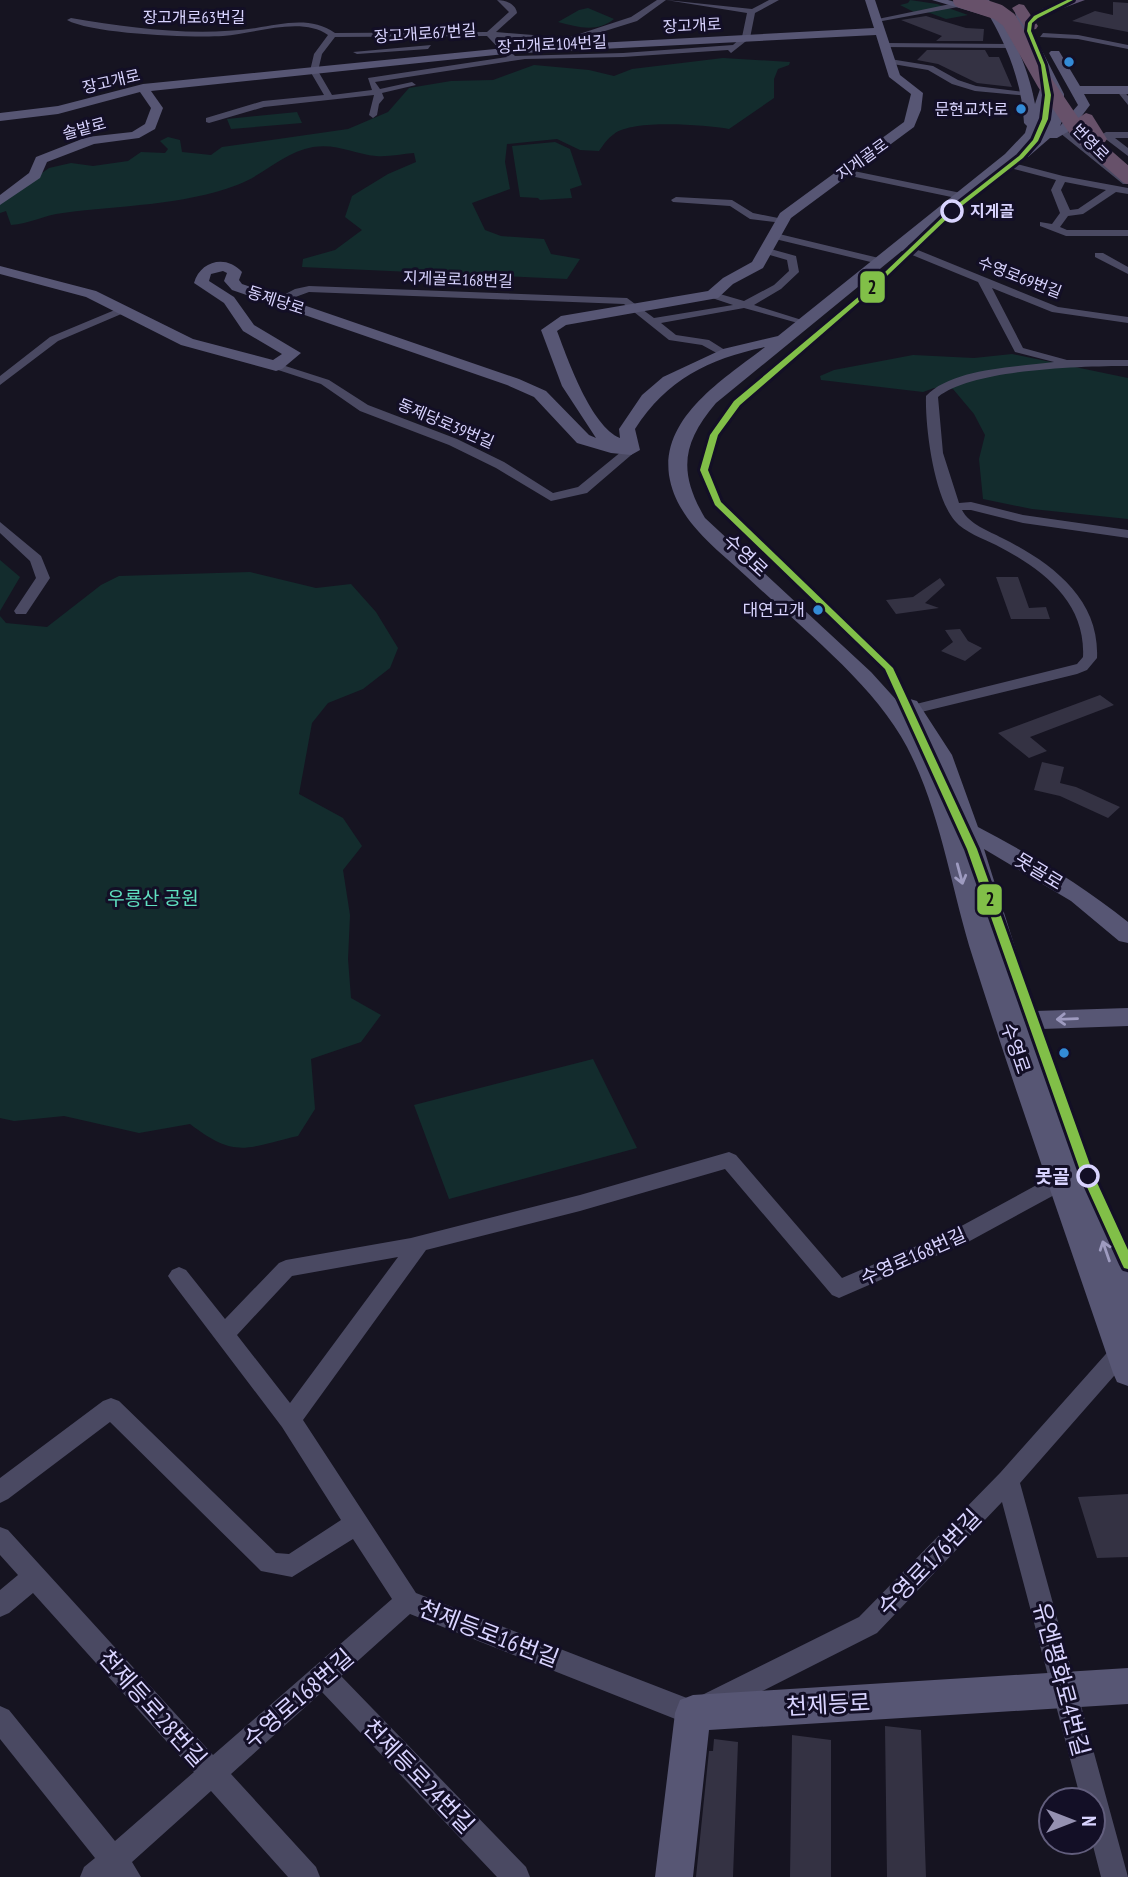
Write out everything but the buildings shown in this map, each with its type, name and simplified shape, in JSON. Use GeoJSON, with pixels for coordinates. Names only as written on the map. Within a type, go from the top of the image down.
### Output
{"type":"FeatureCollection","features":[{"type":"Feature","properties":{"kind":"highway","name":"번영로"},"geometry":{"type":"LineString","coordinates":[[976,0],[1018,19],[1030,32],[1072,107],[1128,161]]}},
{"type":"Feature","properties":{"kind":"highway"},"geometry":{"type":"LineString","coordinates":[[963,1],[1017,21],[1103,137]]}},
{"type":"Feature","properties":{"kind":"highway"},"geometry":{"type":"LineString","coordinates":[[1016,4],[1015,50],[1056,113],[1053,134]]}},
{"type":"Feature","properties":{"kind":"highway","name":"번영로"},"geometry":{"type":"LineString","coordinates":[[1017,21],[1045,83],[1053,134],[1128,176]]}},
{"type":"Feature","properties":{"kind":"main road","name":"지게골로"},"geometry":{"type":"LineString","coordinates":[[631,450],[605,438],[570,386],[549,330],[561,321],[713,295],[728,281],[758,265],[783,220],[910,124],[917,93],[895,77],[870,0]]}},
{"type":"Feature","properties":{"kind":"main road"},"geometry":{"type":"LineString","coordinates":[[940,0],[976,0]]}},
{"type":"Feature","properties":{"kind":"main road","name":"수영로"},"geometry":{"type":"LineString","coordinates":[[984,0],[1017,21],[1024,33],[1046,89],[1036,117],[1053,134]]}},
{"type":"Feature","properties":{"kind":"main road"},"geometry":{"type":"LineString","coordinates":[[1041,0],[1062,0]]}},
{"type":"Feature","properties":{"kind":"main road"},"geometry":{"type":"LineString","coordinates":[[1017,21],[1079,0]]}},
{"type":"Feature","properties":{"kind":"main road"},"geometry":{"type":"LineString","coordinates":[[963,1],[1017,21],[1076,90],[1084,105],[1053,134]]}},
{"type":"Feature","properties":{"kind":"main road"},"geometry":{"type":"LineString","coordinates":[[1016,4],[1025,29],[1058,93],[1058,117],[1053,134]]}},
{"type":"Feature","properties":{"kind":"main road","name":"장고개로"},"geometry":{"type":"LineString","coordinates":[[0,117],[58,110],[143,88],[366,67],[437,53],[509,55],[549,46],[746,38],[879,26]]}},
{"type":"Feature","properties":{"kind":"main road"},"geometry":{"type":"LineString","coordinates":[[1015,50],[1029,93],[1053,134]]}},
{"type":"Feature","properties":{"kind":"main road","name":"솔밭로"},"geometry":{"type":"LineString","coordinates":[[0,201],[36,175],[41,160],[92,140],[135,135],[151,126],[157,108],[143,88]]}},
{"type":"Feature","properties":{"kind":"main road"},"geometry":{"type":"LineString","coordinates":[[1076,90],[1124,90]]}},
{"type":"Feature","properties":{"kind":"main road"},"geometry":{"type":"LineString","coordinates":[[1036,117],[1038,124],[1053,134]]}},
{"type":"Feature","properties":{"kind":"main road","name":"수영로"},"geometry":{"type":"LineString","coordinates":[[1053,134],[790,334],[720,400],[699,425],[688,455],[690,484],[705,513],[719,530],[800,604],[857,650],[913,709],[942,754],[962,806],[1016,1021],[1062,1181],[1125,1363]]}},
{"type":"Feature","properties":{"kind":"main road","name":"수영로"},"geometry":{"type":"LineString","coordinates":[[1053,134],[1010,157],[722,388],[690,421],[677,457],[678,479],[698,521],[847,659],[898,714],[919,748],[946,815],[968,902],[1128,1315]]}},
{"type":"Feature","properties":{"kind":"main road","name":"동제당로"},"geometry":{"type":"LineString","coordinates":[[276,366],[293,353],[248,328],[229,300],[201,283],[204,272],[212,267],[228,267],[235,272],[231,281],[237,287],[513,382],[540,394],[583,439],[611,448],[631,450]]}},
{"type":"Feature","properties":{"kind":"main road"},"geometry":{"type":"LineString","coordinates":[[0,270],[91,294],[187,342],[276,366]]}},
{"type":"Feature","properties":{"kind":"main road"},"geometry":{"type":"LineString","coordinates":[[631,450],[627,429],[642,404],[658,388],[687,370],[724,354],[790,334]]}},
{"type":"Feature","properties":{"kind":"main road","name":"못골로"},"geometry":{"type":"LineString","coordinates":[[946,815],[968,832],[1034,867],[1079,895],[1128,935]]}},
{"type":"Feature","properties":{"kind":"main road"},"geometry":{"type":"LineString","coordinates":[[1016,1021],[1128,1017]]}},
{"type":"Feature","properties":{"kind":"main road","name":"천제등로"},"geometry":{"type":"LineString","coordinates":[[693,1713],[1128,1686]]}},
{"type":"Feature","properties":{"kind":"main road"},"geometry":{"type":"LineString","coordinates":[[674,1877],[693,1713]]}},
{"type":"Feature","properties":{"kind":"street"},"geometry":{"type":"LineString","coordinates":[[492,38],[513,13],[501,0]]}},
{"type":"Feature","properties":{"kind":"street"},"geometry":{"type":"LineString","coordinates":[[331,95],[314,71],[318,54],[333,35],[533,37],[549,46],[634,19],[662,0]]}},
{"type":"Feature","properties":{"kind":"street"},"geometry":{"type":"LineString","coordinates":[[670,0],[753,11],[775,0]]}},
{"type":"Feature","properties":{"kind":"street"},"geometry":{"type":"LineString","coordinates":[[879,26],[963,1]]}},
{"type":"Feature","properties":{"kind":"street"},"geometry":{"type":"LineString","coordinates":[[722,59],[746,38],[753,11]]}},
{"type":"Feature","properties":{"kind":"street","name":"장고개로63번길"},"geometry":{"type":"LineString","coordinates":[[71,20],[151,33],[220,34],[299,26],[403,28],[402,36]]}},
{"type":"Feature","properties":{"kind":"street"},"geometry":{"type":"LineString","coordinates":[[1017,21],[1128,47]]}},
{"type":"Feature","properties":{"kind":"street","name":"장고개로63번길"},"geometry":{"type":"LineString","coordinates":[[318,27],[333,35]]}},
{"type":"Feature","properties":{"kind":"street","name":"장고개로67번길"},"geometry":{"type":"LineString","coordinates":[[347,35],[366,67]]}},
{"type":"Feature","properties":{"kind":"street"},"geometry":{"type":"LineString","coordinates":[[436,36],[437,53]]}},
{"type":"Feature","properties":{"kind":"street"},"geometry":{"type":"LineString","coordinates":[[492,38],[509,55]]}},
{"type":"Feature","properties":{"kind":"street","name":"장고개로67번길"},"geometry":{"type":"LineString","coordinates":[[460,45],[492,38]]}},
{"type":"Feature","properties":{"kind":"street"},"geometry":{"type":"LineString","coordinates":[[885,45],[944,45],[1015,50]]}},
{"type":"Feature","properties":{"kind":"street","name":"장고개로104번길"},"geometry":{"type":"LineString","coordinates":[[371,80],[509,55],[623,55],[735,47]]}},
{"type":"Feature","properties":{"kind":"street","name":"장고개로67번길"},"geometry":{"type":"LineString","coordinates":[[357,52],[437,53]]}},
{"type":"Feature","properties":{"kind":"street"},"geometry":{"type":"LineString","coordinates":[[890,61],[930,68],[955,82],[975,88],[1029,93]]}},
{"type":"Feature","properties":{"kind":"street"},"geometry":{"type":"LineString","coordinates":[[366,67],[380,98],[375,103],[373,115]]}},
{"type":"Feature","properties":{"kind":"street"},"geometry":{"type":"LineString","coordinates":[[438,81],[450,79]]}},
{"type":"Feature","properties":{"kind":"street"},"geometry":{"type":"LineString","coordinates":[[245,100],[377,92],[426,83]]}},
{"type":"Feature","properties":{"kind":"street"},"geometry":{"type":"LineString","coordinates":[[1124,90],[1128,102]]}},
{"type":"Feature","properties":{"kind":"street"},"geometry":{"type":"LineString","coordinates":[[209,120],[263,104],[331,95]]}},
{"type":"Feature","properties":{"kind":"street"},"geometry":{"type":"LineString","coordinates":[[1053,134],[1128,183]]}},
{"type":"Feature","properties":{"kind":"street"},"geometry":{"type":"LineString","coordinates":[[1103,137],[1128,135]]}},
{"type":"Feature","properties":{"kind":"street"},"geometry":{"type":"LineString","coordinates":[[1103,137],[1128,153]]}},
{"type":"Feature","properties":{"kind":"street"},"geometry":{"type":"LineString","coordinates":[[1009,165],[1062,179],[1128,191]]}},
{"type":"Feature","properties":{"kind":"street"},"geometry":{"type":"LineString","coordinates":[[844,172],[961,196]]}},
{"type":"Feature","properties":{"kind":"street"},"geometry":{"type":"LineString","coordinates":[[1062,179],[1056,190],[1065,213]]}},
{"type":"Feature","properties":{"kind":"street"},"geometry":{"type":"LineString","coordinates":[[1113,189],[1080,212],[1065,213],[1049,226],[1099,251],[1128,274]]}},
{"type":"Feature","properties":{"kind":"street"},"geometry":{"type":"LineString","coordinates":[[676,200],[732,203],[750,216],[783,220]]}},
{"type":"Feature","properties":{"kind":"street"},"geometry":{"type":"LineString","coordinates":[[1066,233],[1128,233]]}},
{"type":"Feature","properties":{"kind":"street"},"geometry":{"type":"LineString","coordinates":[[771,244],[879,261]]}},
{"type":"Feature","properties":{"kind":"street"},"geometry":{"type":"LineString","coordinates":[[654,321],[717,314],[745,306],[794,272],[792,258],[771,244]]}},
{"type":"Feature","properties":{"kind":"street","name":"수영로69번길"},"geometry":{"type":"LineString","coordinates":[[904,248],[1056,310],[1128,320]]}},
{"type":"Feature","properties":{"kind":"street"},"geometry":{"type":"LineString","coordinates":[[982,279],[1019,350],[1128,372]]}},
{"type":"Feature","properties":{"kind":"street","name":"지게골로168번길"},"geometry":{"type":"LineString","coordinates":[[279,300],[309,289],[627,301],[635,307]]}},
{"type":"Feature","properties":{"kind":"street","name":"지게골로"},"geometry":{"type":"LineString","coordinates":[[713,295],[745,306]]}},
{"type":"Feature","properties":{"kind":"street"},"geometry":{"type":"LineString","coordinates":[[745,306],[790,334]]}},
{"type":"Feature","properties":{"kind":"street"},"geometry":{"type":"LineString","coordinates":[[635,307],[673,338],[705,342],[724,354]]}},
{"type":"Feature","properties":{"kind":"street"},"geometry":{"type":"LineString","coordinates":[[0,382],[54,339],[122,310]]}},
{"type":"Feature","properties":{"kind":"street"},"geometry":{"type":"LineString","coordinates":[[913,709],[1072,671],[1082,667],[1090,659],[1090,632],[1079,607],[1063,583],[1041,563],[960,519],[945,484],[937,453],[931,412],[932,396],[946,385],[959,380],[1074,362],[1128,363]]}},
{"type":"Feature","properties":{"kind":"street"},"geometry":{"type":"LineString","coordinates":[[4,363],[17,366]]}},
{"type":"Feature","properties":{"kind":"street","name":"동제당로39번길"},"geometry":{"type":"LineString","coordinates":[[276,366],[325,382],[364,408],[453,442],[500,465],[551,497],[582,490],[631,450]]}},
{"type":"Feature","properties":{"kind":"street"},"geometry":{"type":"LineString","coordinates":[[954,507],[971,506],[1023,519],[1128,534]]}},
{"type":"Feature","properties":{"kind":"street"},"geometry":{"type":"LineString","coordinates":[[0,526],[36,559],[43,578],[21,611]]}},
{"type":"Feature","properties":{"kind":"street","name":"수영로168번길"},"geometry":{"type":"LineString","coordinates":[[420,1243],[580,1203],[729,1160],[839,1289],[961,1236],[1062,1181]]}},
{"type":"Feature","properties":{"kind":"street"},"geometry":{"type":"LineString","coordinates":[[224,1334],[286,1269],[420,1243]]}},
{"type":"Feature","properties":{"kind":"street"},"geometry":{"type":"LineString","coordinates":[[290,1420],[420,1243]]}},
{"type":"Feature","properties":{"kind":"street","name":"천제등로16번길"},"geometry":{"type":"LineString","coordinates":[[179,1276],[290,1420],[407,1601],[693,1713]]}},
{"type":"Feature","properties":{"kind":"street","name":"수영로176번길"},"geometry":{"type":"LineString","coordinates":[[693,1713],[868,1625],[1125,1363]]}},
{"type":"Feature","properties":{"kind":"street"},"geometry":{"type":"LineString","coordinates":[[0,1492],[111,1408],[270,1563],[292,1566],[357,1523]]}},
{"type":"Feature","properties":{"kind":"street","name":"유엔평화로4번길"},"geometry":{"type":"LineString","coordinates":[[1008,1480],[1115,1877]]}},
{"type":"Feature","properties":{"kind":"street","name":"천제등로28번길"},"geometry":{"type":"LineString","coordinates":[[0,1538],[306,1877]]}},
{"type":"Feature","properties":{"kind":"street"},"geometry":{"type":"LineString","coordinates":[[0,1605],[34,1577]]}},
{"type":"Feature","properties":{"kind":"street","name":"수영로168번길"},"geometry":{"type":"LineString","coordinates":[[111,1871],[212,1773],[407,1601]]}},
{"type":"Feature","properties":{"kind":"street","name":"천제등로24번길"},"geometry":{"type":"LineString","coordinates":[[323,1675],[516,1877]]}},
{"type":"Feature","properties":{"kind":"street"},"geometry":{"type":"LineString","coordinates":[[0,1719],[111,1871]]}},
{"type":"Feature","properties":{"kind":"green space"},"geometry":{"type":"Polygon","coordinates":[[[910,0],[937,4],[968,15],[946,19],[922,10],[914,12],[900,5],[910,0]]]}},
{"type":"Feature","properties":{"kind":"green space"},"geometry":{"type":"Polygon","coordinates":[[[588,8],[614,19],[594,27],[558,22],[579,10],[588,8]]]}},
{"type":"Feature","properties":{"kind":"green space"},"geometry":{"type":"Polygon","coordinates":[[[723,58],[790,62],[778,69],[774,79],[774,98],[729,129],[687,125],[637,126],[614,134],[599,151],[580,150],[557,139],[507,144],[505,162],[510,189],[472,203],[485,230],[501,236],[544,239],[551,254],[580,259],[567,279],[302,267],[303,259],[335,250],[362,230],[345,217],[352,196],[388,174],[416,162],[414,153],[376,156],[338,148],[313,147],[283,159],[237,185],[194,197],[56,214],[11,225],[6,211],[0,213],[0,203],[49,168],[71,163],[93,166],[128,161],[141,152],[165,153],[168,149],[160,141],[168,137],[180,140],[182,152],[211,155],[222,147],[348,129],[388,112],[409,88],[451,81],[493,80],[534,65],[589,70],[614,76],[632,69],[723,58]]]}},
{"type":"Feature","properties":{"kind":"green space"},"geometry":{"type":"Polygon","coordinates":[[[297,112],[302,123],[231,129],[227,119],[297,112]]]}},
{"type":"Feature","properties":{"kind":"green space"},"geometry":{"type":"Polygon","coordinates":[[[555,142],[570,149],[582,185],[570,189],[572,198],[540,200],[520,197],[512,146],[555,142]]]}},
{"type":"Feature","properties":{"kind":"green space"},"geometry":{"type":"Polygon","coordinates":[[[1012,354],[1128,378],[1128,519],[1032,509],[983,499],[979,459],[985,435],[974,414],[953,389],[934,388],[923,392],[821,380],[820,376],[834,370],[913,355],[974,358],[1012,354]]]}},
{"type":"Feature","properties":{"kind":"green space"},"geometry":{"type":"Polygon","coordinates":[[[0,560],[20,577],[0,611],[0,560]]]}},
{"type":"Feature","properties":{"kind":"green space","name":"우룡산 공원"},"geometry":{"type":"Polygon","coordinates":[[[250,572],[316,588],[351,584],[376,612],[398,648],[390,668],[363,689],[328,703],[312,723],[299,794],[343,818],[362,846],[343,870],[350,915],[348,959],[351,998],[381,1015],[361,1042],[311,1059],[315,1109],[298,1136],[241,1148],[219,1142],[190,1124],[139,1133],[64,1116],[14,1121],[0,1118],[0,616],[6,623],[47,627],[101,585],[119,576],[250,572]]]}},
{"type":"Feature","properties":{"kind":"green space"},"geometry":{"type":"Polygon","coordinates":[[[593,1059],[637,1148],[449,1199],[414,1105],[593,1059]]]}},
{"type":"Feature","properties":{"kind":"transit line","name":"2"},"geometry":{"type":"LineString","coordinates":[[1071,0],[1036,17],[1030,23],[1029,31],[1043,65],[1048,95],[1045,119],[1036,140],[1021,157],[952,211],[865,294],[737,403],[714,435],[704,470],[718,503],[889,668],[972,849],[1088,1176],[1128,1264]]}},
{"type":"Feature","properties":{"kind":"place","name":"문현교차로"},"geometry":{"type":"Point","coordinates":[1021,109]}},
{"type":"Feature","properties":{"kind":"place","name":"지게골"},"geometry":{"type":"Point","coordinates":[952,211]}},
{"type":"Feature","properties":{"kind":"place","name":"대연고개"},"geometry":{"type":"Point","coordinates":[818,610]}},
{"type":"Feature","properties":{"kind":"place","name":"못골"},"geometry":{"type":"Point","coordinates":[1088,1176]}}]}
